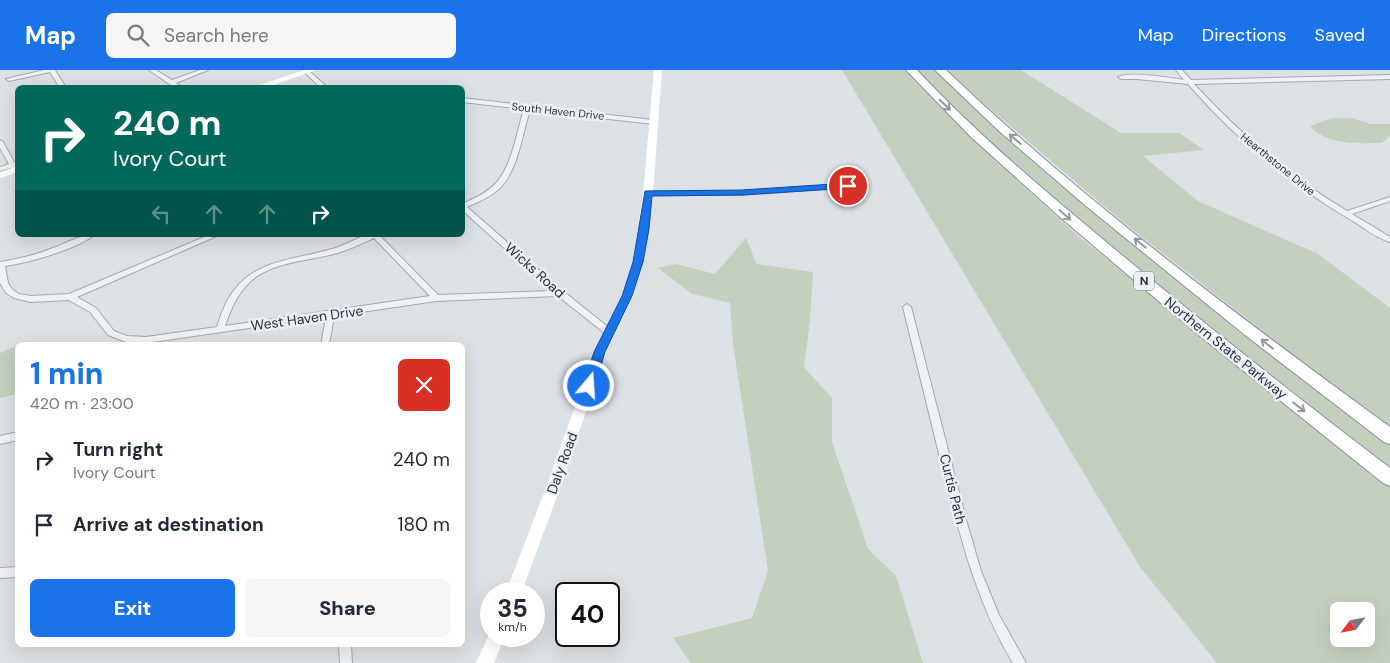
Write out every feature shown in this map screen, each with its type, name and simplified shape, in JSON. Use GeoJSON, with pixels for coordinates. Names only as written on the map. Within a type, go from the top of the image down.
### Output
{"type":"FeatureCollection","features":[{"type":"Feature","properties":{"kind":"highway","name":"Northern State Parkway"},"geometry":{"type":"LineString","coordinates":[[912,70],[970,129],[1107,250],[1262,378],[1390,478]]}},
{"type":"Feature","properties":{"kind":"highway","name":"Northern State Parkway"},"geometry":{"type":"LineString","coordinates":[[940,70],[1018,141],[1150,252],[1302,372],[1390,437]]}},
{"type":"Feature","properties":{"kind":"street"},"geometry":{"type":"LineString","coordinates":[[9,79],[52,70],[62,85]]}},
{"type":"Feature","properties":{"kind":"street"},"geometry":{"type":"LineString","coordinates":[[152,70],[176,85]]}},
{"type":"Feature","properties":{"kind":"street"},"geometry":{"type":"LineString","coordinates":[[173,82],[205,70]]}},
{"type":"Feature","properties":{"kind":"street","name":"Daly Road"},"geometry":{"type":"LineString","coordinates":[[518,582],[556,480],[600,352],[627,296],[638,262],[648,193],[658,70]]}},
{"type":"Feature","properties":{"kind":"street","name":"Hearthstone Drive"},"geometry":{"type":"LineString","coordinates":[[1180,70],[1189,82],[1252,146],[1293,178],[1346,214],[1390,240]]}},
{"type":"Feature","properties":{"kind":"street"},"geometry":{"type":"LineString","coordinates":[[1346,70],[1355,77]]}},
{"type":"Feature","properties":{"kind":"street"},"geometry":{"type":"LineString","coordinates":[[264,85],[308,71],[322,85]]}},
{"type":"Feature","properties":{"kind":"street"},"geometry":{"type":"LineString","coordinates":[[1121,77],[1189,82],[1390,77]]}},
{"type":"Feature","properties":{"kind":"street","name":"South Haven Drive"},"geometry":{"type":"LineString","coordinates":[[465,100],[653,122]]}},
{"type":"Feature","properties":{"kind":"street"},"geometry":{"type":"LineString","coordinates":[[465,205],[478,199],[501,182],[507,172],[528,108]]}},
{"type":"Feature","properties":{"kind":"street"},"geometry":{"type":"LineString","coordinates":[[0,142],[15,165]]}},
{"type":"Feature","properties":{"kind":"street"},"geometry":{"type":"LineString","coordinates":[[0,169],[15,167]]}},
{"type":"Feature","properties":{"kind":"street"},"geometry":{"type":"LineString","coordinates":[[0,175],[15,168]]}},
{"type":"Feature","properties":{"kind":"street"},"geometry":{"type":"LineString","coordinates":[[648,193],[742,193],[848,186]]}},
{"type":"Feature","properties":{"kind":"street"},"geometry":{"type":"LineString","coordinates":[[1346,214],[1390,199]]}},
{"type":"Feature","properties":{"kind":"street","name":"Wicks Road"},"geometry":{"type":"LineString","coordinates":[[465,208],[560,293],[610,333]]}},
{"type":"Feature","properties":{"kind":"street"},"geometry":{"type":"LineString","coordinates":[[85,237],[50,252],[0,264],[4,283],[9,291],[17,296],[31,300],[70,297],[210,237]]}},
{"type":"Feature","properties":{"kind":"street"},"geometry":{"type":"LineString","coordinates":[[220,329],[227,304],[234,294],[254,275],[289,261],[332,252],[370,237]]}},
{"type":"Feature","properties":{"kind":"street"},"geometry":{"type":"LineString","coordinates":[[377,237],[436,298]]}},
{"type":"Feature","properties":{"kind":"street","name":"West Haven Drive"},"geometry":{"type":"LineString","coordinates":[[70,297],[93,310],[110,333],[126,338],[146,340],[330,315],[436,298],[560,293]]}},
{"type":"Feature","properties":{"kind":"street","name":"Curtis Path"},"geometry":{"type":"LineString","coordinates":[[907,307],[966,543],[990,611],[1020,663]]}},
{"type":"Feature","properties":{"kind":"street"},"geometry":{"type":"LineString","coordinates":[[326,342],[330,315]]}},
{"type":"Feature","properties":{"kind":"street"},"geometry":{"type":"LineString","coordinates":[[0,440],[15,437]]}},
{"type":"Feature","properties":{"kind":"street"},"geometry":{"type":"LineString","coordinates":[[0,573],[15,572]]}},
{"type":"Feature","properties":{"kind":"street"},"geometry":{"type":"LineString","coordinates":[[345,647],[346,663]]}},
{"type":"Feature","properties":{"kind":"street"},"geometry":{"type":"LineString","coordinates":[[485,663],[492,647]]}},
{"type":"Feature","properties":{"kind":"green space"},"geometry":{"type":"Polygon","coordinates":[[[842,70],[904,70],[999,164],[1083,240],[1390,483],[1390,663],[1217,663],[1140,567],[842,70]]]}},
{"type":"Feature","properties":{"kind":"green space"},"geometry":{"type":"Polygon","coordinates":[[[917,70],[937,70],[998,127],[1390,440],[1390,468],[1207,325],[1087,227],[972,124],[917,70]]]}},
{"type":"Feature","properties":{"kind":"green space"},"geometry":{"type":"Polygon","coordinates":[[[945,70],[1021,70],[1121,133],[1179,133],[1204,150],[1143,156],[1198,201],[1318,254],[1390,308],[1390,426],[1300,360],[1119,219],[945,70]]]}},
{"type":"Feature","properties":{"kind":"green space"},"geometry":{"type":"Polygon","coordinates":[[[1332,118],[1352,118],[1371,124],[1390,124],[1390,135],[1382,143],[1344,142],[1325,137],[1310,126],[1332,118]]]}},
{"type":"Feature","properties":{"kind":"green space"},"geometry":{"type":"Polygon","coordinates":[[[746,238],[757,264],[813,272],[810,321],[804,367],[832,398],[832,442],[868,549],[896,576],[923,663],[691,663],[673,638],[752,618],[768,571],[733,344],[730,303],[692,294],[658,268],[676,264],[715,274],[746,238]]]}},
{"type":"Feature","properties":{"kind":"green space"},"geometry":{"type":"Polygon","coordinates":[[[15,347],[15,394],[0,398],[0,353],[15,347]]]}},
{"type":"Feature","properties":{"kind":"route"},"geometry":{"type":"LineString","coordinates":[[589,386],[600,352],[627,296],[638,262],[648,193],[742,193],[848,186]]}}]}
